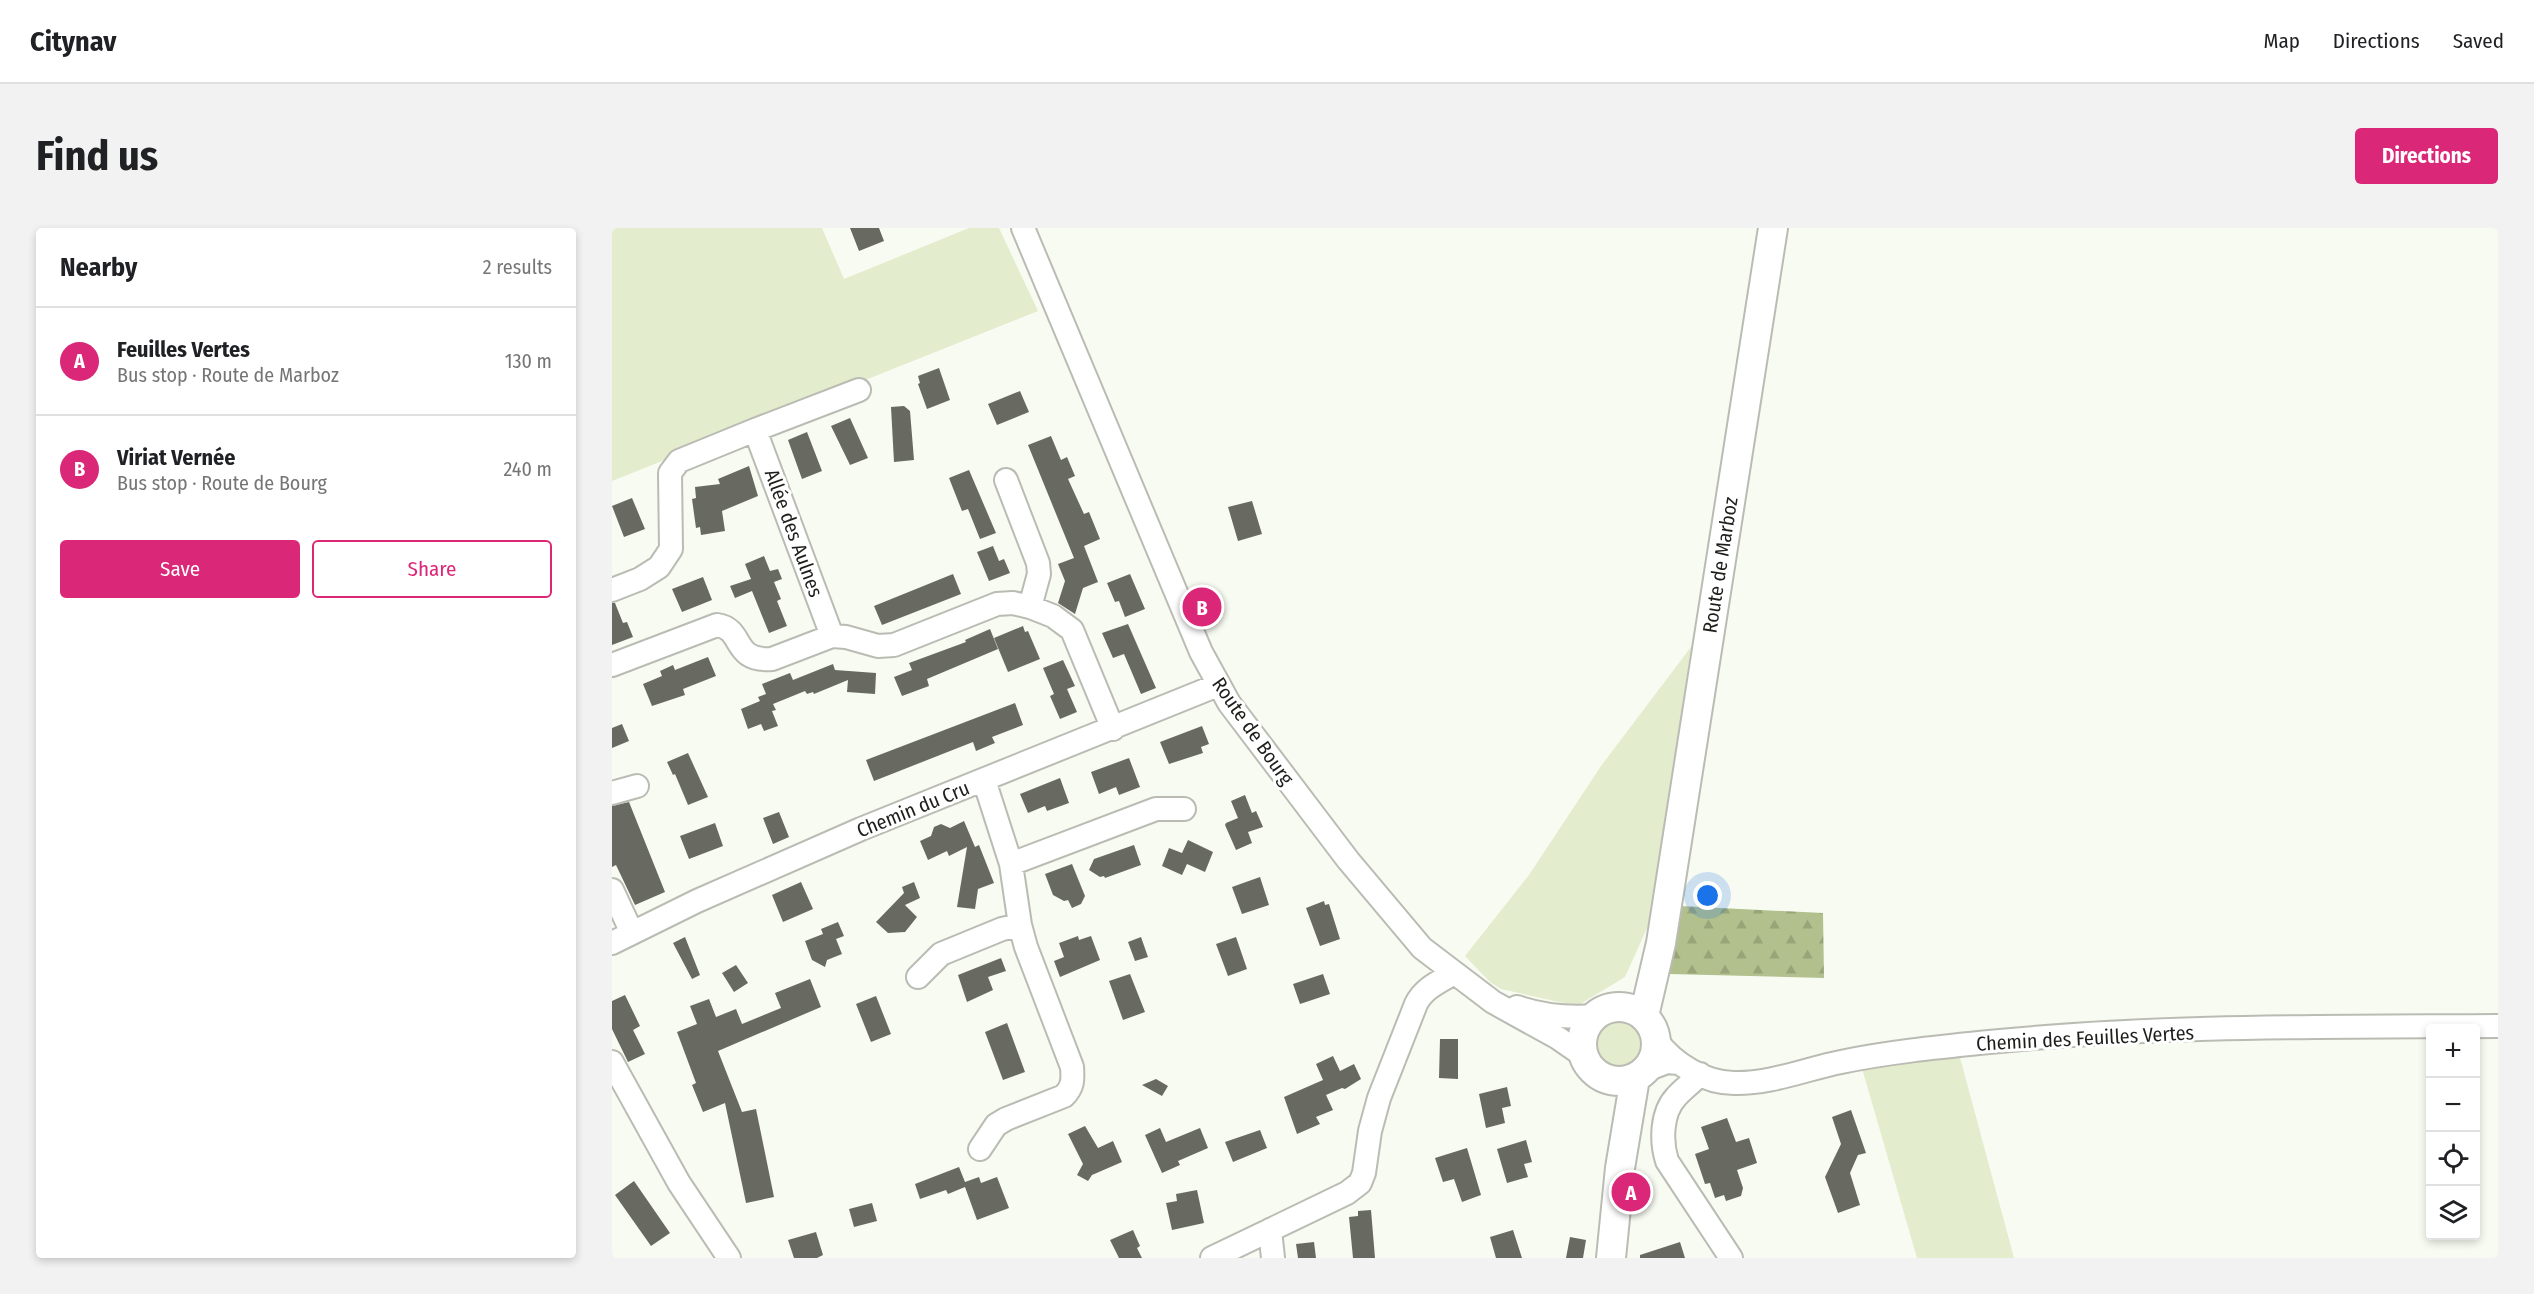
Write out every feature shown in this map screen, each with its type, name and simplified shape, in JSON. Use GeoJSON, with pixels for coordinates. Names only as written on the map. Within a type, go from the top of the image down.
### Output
{"type":"FeatureCollection","features":[{"type":"Feature","properties":{"kind":"main road","name":"Route de Marboz"},"geometry":{"type":"LineString","coordinates":[[1620,1013],[1661,943],[1773,228]]}},
{"type":"Feature","properties":{"kind":"main road"},"geometry":{"type":"LineString","coordinates":[[1611,1258],[1620,1168],[1630,1116],[1640,1074],[1656,1052],[1657,1041],[1655,1032],[1620,1013],[1583,1034],[1584,1056],[1588,1065],[1603,1078],[1611,1097],[1620,1168]]}},
{"type":"Feature","properties":{"kind":"main road"},"geometry":{"type":"LineString","coordinates":[[1603,1078],[1625,1081],[1640,1074]]}},
{"type":"Feature","properties":{"kind":"street","name":"Route de Bourg"},"geometry":{"type":"LineString","coordinates":[[1023,228],[1149,531],[1201,652],[1218,685],[1285,778],[1393,916],[1422,948],[1493,1002],[1558,1038],[1584,1056]]}},
{"type":"Feature","properties":{"kind":"street"},"geometry":{"type":"LineString","coordinates":[[612,590],[640,579],[659,567],[671,549],[670,473],[679,461],[859,390]]}},
{"type":"Feature","properties":{"kind":"street","name":"Allée des Aulnes"},"geometry":{"type":"LineString","coordinates":[[755,430],[832,636]]}},
{"type":"Feature","properties":{"kind":"street"},"geometry":{"type":"LineString","coordinates":[[1006,480],[1038,563],[1039,574],[1030,607]]}},
{"type":"Feature","properties":{"kind":"street"},"geometry":{"type":"LineString","coordinates":[[612,665],[717,626],[726,626],[733,631],[739,646],[750,657],[761,660],[772,659],[832,636],[886,646],[997,604],[1013,603],[1053,616],[1072,630],[1113,729]]}},
{"type":"Feature","properties":{"kind":"street","name":"Chemin du Cru"},"geometry":{"type":"LineString","coordinates":[[622,938],[697,901],[861,829],[1218,685]]}},
{"type":"Feature","properties":{"kind":"street"},"geometry":{"type":"LineString","coordinates":[[981,1149],[996,1125],[1064,1096],[1071,1089],[1073,1079],[1072,1067],[1020,925],[1011,864],[984,780]]}},
{"type":"Feature","properties":{"kind":"street"},"geometry":{"type":"LineString","coordinates":[[612,793],[637,786]]}},
{"type":"Feature","properties":{"kind":"street"},"geometry":{"type":"LineString","coordinates":[[1011,864],[1156,809],[1184,809]]}},
{"type":"Feature","properties":{"kind":"street"},"geometry":{"type":"LineString","coordinates":[[612,890],[622,938]]}},
{"type":"Feature","properties":{"kind":"street"},"geometry":{"type":"LineString","coordinates":[[918,977],[941,954],[1002,929],[1020,925]]}},
{"type":"Feature","properties":{"kind":"street"},"geometry":{"type":"LineString","coordinates":[[1212,1258],[1347,1193],[1360,1183],[1379,1098],[1416,1004],[1421,994],[1428,988],[1454,973]]}},
{"type":"Feature","properties":{"kind":"street","name":"Route de Bourg"},"geometry":{"type":"LineString","coordinates":[[1473,987],[1520,1008],[1543,1014],[1570,1018],[1620,1013]]}},
{"type":"Feature","properties":{"kind":"street","name":"Chemin des Feuilles Vertes"},"geometry":{"type":"LineString","coordinates":[[1657,1041],[1667,1054],[1700,1074],[1720,1082],[1747,1083],[1842,1062],[1902,1052],[2055,1035],[2498,1026]]}},
{"type":"Feature","properties":{"kind":"street"},"geometry":{"type":"LineString","coordinates":[[612,1062],[680,1182],[729,1258]]}},
{"type":"Feature","properties":{"kind":"street"},"geometry":{"type":"LineString","coordinates":[[1640,1074],[1667,1062],[1679,1063]]}},
{"type":"Feature","properties":{"kind":"street"},"geometry":{"type":"LineString","coordinates":[[1700,1074],[1671,1104],[1664,1127],[1664,1150],[1667,1161],[1731,1258]]}},
{"type":"Feature","properties":{"kind":"street"},"geometry":{"type":"LineString","coordinates":[[1270,1230],[1273,1258]]}},
{"type":"Feature","properties":{"kind":"green space"},"geometry":{"type":"Polygon","coordinates":[[[612,228],[822,228],[844,279],[969,228],[999,228],[1038,311],[612,481],[612,228]]]}},
{"type":"Feature","properties":{"kind":"green space"},"geometry":{"type":"Polygon","coordinates":[[[1691,647],[1658,879],[1648,926],[1625,977],[1577,1006],[1501,989],[1490,982],[1465,956],[1529,875],[1601,766],[1691,647]]]}},
{"type":"Feature","properties":{"kind":"green space"},"geometry":{"type":"Polygon","coordinates":[[[1680,906],[1823,913],[1824,978],[1669,974],[1680,906]]]}},
{"type":"Feature","properties":{"kind":"green space"},"geometry":{"type":"Polygon","coordinates":[[[1614,1017],[1624,1017],[1638,1024],[1645,1043],[1638,1062],[1624,1069],[1614,1069],[1604,1065],[1597,1058],[1593,1048],[1593,1038],[1597,1028],[1604,1021],[1614,1017]]]}},
{"type":"Feature","properties":{"kind":"green space"},"geometry":{"type":"Polygon","coordinates":[[[1958,1050],[2014,1258],[1917,1258],[1861,1065],[1958,1050]]]}},
{"type":"Feature","properties":{"kind":"building"},"geometry":{"type":"Polygon","coordinates":[[[850,228],[879,228],[884,241],[859,251],[850,228]]]}},
{"type":"Feature","properties":{"kind":"building"},"geometry":{"type":"Polygon","coordinates":[[[939,368],[950,400],[927,409],[918,384],[920,383],[918,376],[939,368]]]}},
{"type":"Feature","properties":{"kind":"building"},"geometry":{"type":"Polygon","coordinates":[[[1020,391],[1029,412],[997,425],[988,404],[1020,391]]]}},
{"type":"Feature","properties":{"kind":"building"},"geometry":{"type":"Polygon","coordinates":[[[904,406],[910,411],[914,460],[894,462],[891,407],[904,406]]]}},
{"type":"Feature","properties":{"kind":"building"},"geometry":{"type":"Polygon","coordinates":[[[850,418],[868,458],[850,465],[831,426],[850,418]]]}},
{"type":"Feature","properties":{"kind":"building"},"geometry":{"type":"Polygon","coordinates":[[[807,432],[822,471],[802,479],[788,440],[807,432]]]}},
{"type":"Feature","properties":{"kind":"building"},"geometry":{"type":"Polygon","coordinates":[[[1051,436],[1061,460],[1067,457],[1075,476],[1068,479],[1084,514],[1089,512],[1100,539],[1084,546],[1098,582],[1083,588],[1075,614],[1058,603],[1065,581],[1058,564],[1074,558],[1028,445],[1051,436]]]}},
{"type":"Feature","properties":{"kind":"building"},"geometry":{"type":"Polygon","coordinates":[[[749,466],[758,496],[722,511],[725,531],[701,535],[700,527],[696,528],[692,499],[696,498],[695,487],[720,484],[718,479],[749,466]]]}},
{"type":"Feature","properties":{"kind":"building"},"geometry":{"type":"Polygon","coordinates":[[[969,470],[996,533],[980,539],[968,509],[962,511],[949,478],[969,470]]]}},
{"type":"Feature","properties":{"kind":"building"},"geometry":{"type":"Polygon","coordinates":[[[632,498],[645,529],[624,537],[612,506],[632,498]]]}},
{"type":"Feature","properties":{"kind":"building"},"geometry":{"type":"Polygon","coordinates":[[[1252,501],[1262,534],[1238,541],[1228,507],[1252,501]]]}},
{"type":"Feature","properties":{"kind":"building"},"geometry":{"type":"Polygon","coordinates":[[[993,546],[999,561],[1004,559],[1010,573],[989,581],[977,552],[993,546]]]}},
{"type":"Feature","properties":{"kind":"building"},"geometry":{"type":"Polygon","coordinates":[[[764,556],[770,571],[778,569],[782,579],[774,582],[781,599],[777,601],[787,626],[769,633],[752,591],[735,598],[730,586],[751,579],[745,564],[764,556]]]}},
{"type":"Feature","properties":{"kind":"building"},"geometry":{"type":"Polygon","coordinates":[[[953,574],[961,594],[882,625],[874,606],[953,574]]]}},
{"type":"Feature","properties":{"kind":"building"},"geometry":{"type":"Polygon","coordinates":[[[1130,574],[1145,609],[1125,617],[1119,601],[1115,602],[1107,583],[1130,574]]]}},
{"type":"Feature","properties":{"kind":"building"},"geometry":{"type":"Polygon","coordinates":[[[703,577],[712,600],[682,612],[672,589],[703,577]]]}},
{"type":"Feature","properties":{"kind":"building"},"geometry":{"type":"Polygon","coordinates":[[[612,603],[615,603],[623,623],[627,622],[633,637],[612,645],[612,603]]]}},
{"type":"Feature","properties":{"kind":"building"},"geometry":{"type":"Polygon","coordinates":[[[1128,624],[1156,688],[1141,694],[1124,654],[1113,658],[1102,633],[1128,624]]]}},
{"type":"Feature","properties":{"kind":"building"},"geometry":{"type":"Polygon","coordinates":[[[1023,626],[1025,632],[1028,631],[1040,659],[1008,672],[994,638],[1023,626]]]}},
{"type":"Feature","properties":{"kind":"building"},"geometry":{"type":"Polygon","coordinates":[[[990,629],[998,649],[927,679],[929,686],[902,696],[894,677],[912,670],[909,663],[966,642],[965,640],[990,629]]]}},
{"type":"Feature","properties":{"kind":"building"},"geometry":{"type":"Polygon","coordinates":[[[708,657],[716,676],[683,689],[685,695],[652,706],[643,684],[662,676],[660,671],[673,665],[675,670],[708,657]]]}},
{"type":"Feature","properties":{"kind":"building"},"geometry":{"type":"Polygon","coordinates":[[[1063,660],[1075,686],[1067,689],[1077,712],[1060,719],[1050,696],[1054,694],[1043,668],[1063,660]]]}},
{"type":"Feature","properties":{"kind":"building"},"geometry":{"type":"Polygon","coordinates":[[[833,664],[835,670],[876,673],[875,694],[847,692],[848,680],[814,694],[813,692],[807,694],[805,691],[773,704],[776,710],[772,711],[778,726],[764,731],[761,724],[748,729],[741,709],[760,701],[758,697],[766,694],[762,684],[790,673],[793,680],[833,664]]]}},
{"type":"Feature","properties":{"kind":"building"},"geometry":{"type":"Polygon","coordinates":[[[1015,703],[1023,725],[992,737],[995,743],[976,751],[973,742],[874,781],[866,760],[1015,703]]]}},
{"type":"Feature","properties":{"kind":"building"},"geometry":{"type":"Polygon","coordinates":[[[622,724],[629,741],[612,748],[612,728],[622,724]]]}},
{"type":"Feature","properties":{"kind":"building"},"geometry":{"type":"Polygon","coordinates":[[[1202,726],[1209,744],[1201,747],[1203,753],[1169,764],[1160,742],[1202,726]]]}},
{"type":"Feature","properties":{"kind":"building"},"geometry":{"type":"Polygon","coordinates":[[[688,753],[708,797],[688,805],[675,774],[673,775],[667,762],[688,753]]]}},
{"type":"Feature","properties":{"kind":"building"},"geometry":{"type":"Polygon","coordinates":[[[1129,758],[1140,787],[1119,795],[1116,787],[1099,794],[1091,772],[1129,758]]]}},
{"type":"Feature","properties":{"kind":"building"},"geometry":{"type":"Polygon","coordinates":[[[1060,778],[1069,803],[1047,811],[1045,806],[1028,813],[1020,794],[1060,778]]]}},
{"type":"Feature","properties":{"kind":"building"},"geometry":{"type":"Polygon","coordinates":[[[1245,795],[1252,813],[1256,811],[1263,827],[1248,832],[1252,843],[1236,850],[1225,825],[1238,818],[1231,801],[1245,795]]]}},
{"type":"Feature","properties":{"kind":"building"},"geometry":{"type":"Polygon","coordinates":[[[629,802],[665,892],[635,905],[616,865],[612,867],[612,806],[629,802]]]}},
{"type":"Feature","properties":{"kind":"building"},"geometry":{"type":"Polygon","coordinates":[[[779,812],[789,837],[773,844],[763,818],[779,812]]]}},
{"type":"Feature","properties":{"kind":"building"},"geometry":{"type":"Polygon","coordinates":[[[964,821],[975,847],[979,845],[994,883],[978,889],[975,909],[957,907],[967,847],[949,856],[947,851],[928,860],[920,841],[931,836],[934,827],[941,824],[950,828],[964,821]]]}},
{"type":"Feature","properties":{"kind":"building"},"geometry":{"type":"Polygon","coordinates":[[[715,823],[723,846],[689,859],[680,836],[715,823]]]}},
{"type":"Feature","properties":{"kind":"building"},"geometry":{"type":"Polygon","coordinates":[[[1188,840],[1213,852],[1205,872],[1187,864],[1182,875],[1162,866],[1169,848],[1182,853],[1188,840]]]}},
{"type":"Feature","properties":{"kind":"building"},"geometry":{"type":"Polygon","coordinates":[[[1134,845],[1141,865],[1105,878],[1089,870],[1094,859],[1134,845]]]}},
{"type":"Feature","properties":{"kind":"building"},"geometry":{"type":"Polygon","coordinates":[[[1072,864],[1085,896],[1081,904],[1072,908],[1068,900],[1064,901],[1053,895],[1045,874],[1072,864]]]}},
{"type":"Feature","properties":{"kind":"building"},"geometry":{"type":"Polygon","coordinates":[[[1260,877],[1269,905],[1242,914],[1232,887],[1260,877]]]}},
{"type":"Feature","properties":{"kind":"building"},"geometry":{"type":"Polygon","coordinates":[[[801,882],[813,909],[783,922],[772,895],[801,882]]]}},
{"type":"Feature","properties":{"kind":"building"},"geometry":{"type":"Polygon","coordinates":[[[914,882],[920,898],[905,905],[917,917],[905,932],[888,933],[876,922],[904,893],[902,887],[914,882]]]}},
{"type":"Feature","properties":{"kind":"building"},"geometry":{"type":"Polygon","coordinates":[[[1324,901],[1325,905],[1329,904],[1340,939],[1320,946],[1306,908],[1324,901]]]}},
{"type":"Feature","properties":{"kind":"building"},"geometry":{"type":"Polygon","coordinates":[[[838,922],[844,936],[836,939],[842,954],[827,960],[825,967],[812,960],[805,941],[823,934],[821,929],[838,922]]]}},
{"type":"Feature","properties":{"kind":"building"},"geometry":{"type":"Polygon","coordinates":[[[1078,936],[1079,940],[1091,936],[1100,960],[1060,977],[1054,961],[1064,957],[1059,943],[1078,936]]]}},
{"type":"Feature","properties":{"kind":"building"},"geometry":{"type":"Polygon","coordinates":[[[685,937],[700,975],[692,979],[673,943],[685,937]]]}},
{"type":"Feature","properties":{"kind":"building"},"geometry":{"type":"Polygon","coordinates":[[[1141,937],[1148,957],[1135,961],[1128,942],[1141,937]]]}},
{"type":"Feature","properties":{"kind":"building"},"geometry":{"type":"Polygon","coordinates":[[[1236,937],[1247,969],[1228,976],[1216,944],[1236,937]]]}},
{"type":"Feature","properties":{"kind":"building"},"geometry":{"type":"Polygon","coordinates":[[[1001,958],[1006,971],[988,977],[993,990],[967,1002],[958,975],[1001,958]]]}},
{"type":"Feature","properties":{"kind":"building"},"geometry":{"type":"Polygon","coordinates":[[[736,965],[748,983],[734,992],[722,973],[736,965]]]}},
{"type":"Feature","properties":{"kind":"building"},"geometry":{"type":"Polygon","coordinates":[[[1130,974],[1145,1012],[1123,1020],[1109,981],[1130,974]]]}},
{"type":"Feature","properties":{"kind":"building"},"geometry":{"type":"Polygon","coordinates":[[[1323,974],[1330,994],[1300,1004],[1293,984],[1323,974]]]}},
{"type":"Feature","properties":{"kind":"building"},"geometry":{"type":"Polygon","coordinates":[[[810,979],[821,1007],[718,1051],[742,1112],[756,1109],[774,1197],[746,1203],[725,1103],[703,1112],[692,1085],[696,1083],[677,1032],[697,1024],[690,1006],[709,999],[716,1017],[736,1009],[742,1024],[781,1008],[775,993],[810,979]]]}},
{"type":"Feature","properties":{"kind":"building"},"geometry":{"type":"Polygon","coordinates":[[[625,995],[640,1026],[633,1030],[645,1054],[628,1062],[612,1029],[612,1001],[625,995]]]}},
{"type":"Feature","properties":{"kind":"building"},"geometry":{"type":"Polygon","coordinates":[[[876,996],[891,1034],[871,1042],[856,1004],[876,996]]]}},
{"type":"Feature","properties":{"kind":"building"},"geometry":{"type":"Polygon","coordinates":[[[1007,1023],[1025,1072],[1003,1080],[985,1032],[1007,1023]]]}},
{"type":"Feature","properties":{"kind":"building"},"geometry":{"type":"Polygon","coordinates":[[[1440,1039],[1458,1039],[1458,1079],[1439,1078],[1440,1039]]]}},
{"type":"Feature","properties":{"kind":"building"},"geometry":{"type":"Polygon","coordinates":[[[1333,1056],[1340,1071],[1354,1064],[1361,1079],[1345,1089],[1342,1088],[1326,1095],[1333,1110],[1316,1117],[1320,1124],[1297,1134],[1284,1097],[1323,1080],[1316,1064],[1333,1056]]]}},
{"type":"Feature","properties":{"kind":"building"},"geometry":{"type":"Polygon","coordinates":[[[1156,1079],[1168,1086],[1162,1096],[1142,1085],[1156,1079]]]}},
{"type":"Feature","properties":{"kind":"building"},"geometry":{"type":"Polygon","coordinates":[[[1507,1087],[1511,1106],[1502,1108],[1505,1123],[1486,1128],[1479,1094],[1507,1087]]]}},
{"type":"Feature","properties":{"kind":"building"},"geometry":{"type":"Polygon","coordinates":[[[1851,1110],[1866,1153],[1858,1155],[1850,1173],[1860,1205],[1838,1213],[1825,1177],[1841,1144],[1832,1117],[1851,1110]]]}},
{"type":"Feature","properties":{"kind":"building"},"geometry":{"type":"Polygon","coordinates":[[[1727,1118],[1736,1142],[1749,1138],[1757,1163],[1737,1170],[1743,1188],[1741,1196],[1726,1201],[1724,1195],[1715,1198],[1710,1183],[1705,1184],[1695,1154],[1709,1149],[1701,1127],[1727,1118]]]}},
{"type":"Feature","properties":{"kind":"building"},"geometry":{"type":"Polygon","coordinates":[[[1085,1126],[1098,1148],[1113,1141],[1122,1162],[1092,1175],[1088,1181],[1077,1175],[1083,1164],[1068,1134],[1085,1126]]]}},
{"type":"Feature","properties":{"kind":"building"},"geometry":{"type":"Polygon","coordinates":[[[1160,1128],[1166,1142],[1200,1128],[1208,1148],[1178,1161],[1180,1165],[1162,1173],[1145,1135],[1160,1128]]]}},
{"type":"Feature","properties":{"kind":"building"},"geometry":{"type":"Polygon","coordinates":[[[1260,1130],[1267,1148],[1233,1162],[1225,1142],[1260,1130]]]}},
{"type":"Feature","properties":{"kind":"building"},"geometry":{"type":"Polygon","coordinates":[[[1526,1140],[1532,1162],[1524,1164],[1528,1177],[1507,1183],[1497,1149],[1526,1140]]]}},
{"type":"Feature","properties":{"kind":"building"},"geometry":{"type":"Polygon","coordinates":[[[1467,1148],[1481,1195],[1462,1202],[1454,1179],[1443,1182],[1435,1158],[1467,1148]]]}},
{"type":"Feature","properties":{"kind":"building"},"geometry":{"type":"Polygon","coordinates":[[[959,1167],[965,1182],[979,1177],[981,1183],[997,1177],[1009,1208],[977,1220],[965,1187],[948,1194],[946,1190],[920,1199],[915,1184],[959,1167]]]}},
{"type":"Feature","properties":{"kind":"building"},"geometry":{"type":"Polygon","coordinates":[[[634,1181],[670,1233],[651,1246],[615,1195],[634,1181]]]}},
{"type":"Feature","properties":{"kind":"building"},"geometry":{"type":"Polygon","coordinates":[[[1197,1190],[1204,1223],[1172,1230],[1166,1203],[1177,1201],[1176,1194],[1197,1190]]]}},
{"type":"Feature","properties":{"kind":"building"},"geometry":{"type":"Polygon","coordinates":[[[872,1203],[877,1221],[854,1227],[849,1209],[872,1203]]]}},
{"type":"Feature","properties":{"kind":"building"},"geometry":{"type":"Polygon","coordinates":[[[1371,1210],[1375,1258],[1353,1258],[1349,1217],[1358,1216],[1358,1211],[1371,1210]]]}},
{"type":"Feature","properties":{"kind":"building"},"geometry":{"type":"Polygon","coordinates":[[[1133,1230],[1142,1258],[1119,1258],[1110,1240],[1133,1230]]]}},
{"type":"Feature","properties":{"kind":"building"},"geometry":{"type":"Polygon","coordinates":[[[1513,1230],[1522,1258],[1496,1258],[1490,1237],[1513,1230]]]}},
{"type":"Feature","properties":{"kind":"building"},"geometry":{"type":"Polygon","coordinates":[[[816,1232],[823,1255],[817,1258],[794,1258],[788,1240],[816,1232]]]}},
{"type":"Feature","properties":{"kind":"building"},"geometry":{"type":"Polygon","coordinates":[[[1570,1237],[1586,1240],[1583,1258],[1566,1258],[1570,1237]]]}},
{"type":"Feature","properties":{"kind":"building"},"geometry":{"type":"Polygon","coordinates":[[[1314,1242],[1316,1258],[1298,1258],[1296,1244],[1314,1242]]]}},
{"type":"Feature","properties":{"kind":"building"},"geometry":{"type":"Polygon","coordinates":[[[1680,1242],[1685,1258],[1640,1258],[1640,1255],[1680,1242]]]}},
{"type":"Feature","properties":{"kind":"place","name":"Viriat Vernée"},"geometry":{"type":"Point","coordinates":[1202,607]}},
{"type":"Feature","properties":{"kind":"place","name":"Feuilles Vertes"},"geometry":{"type":"Point","coordinates":[1631,1192]}}]}
